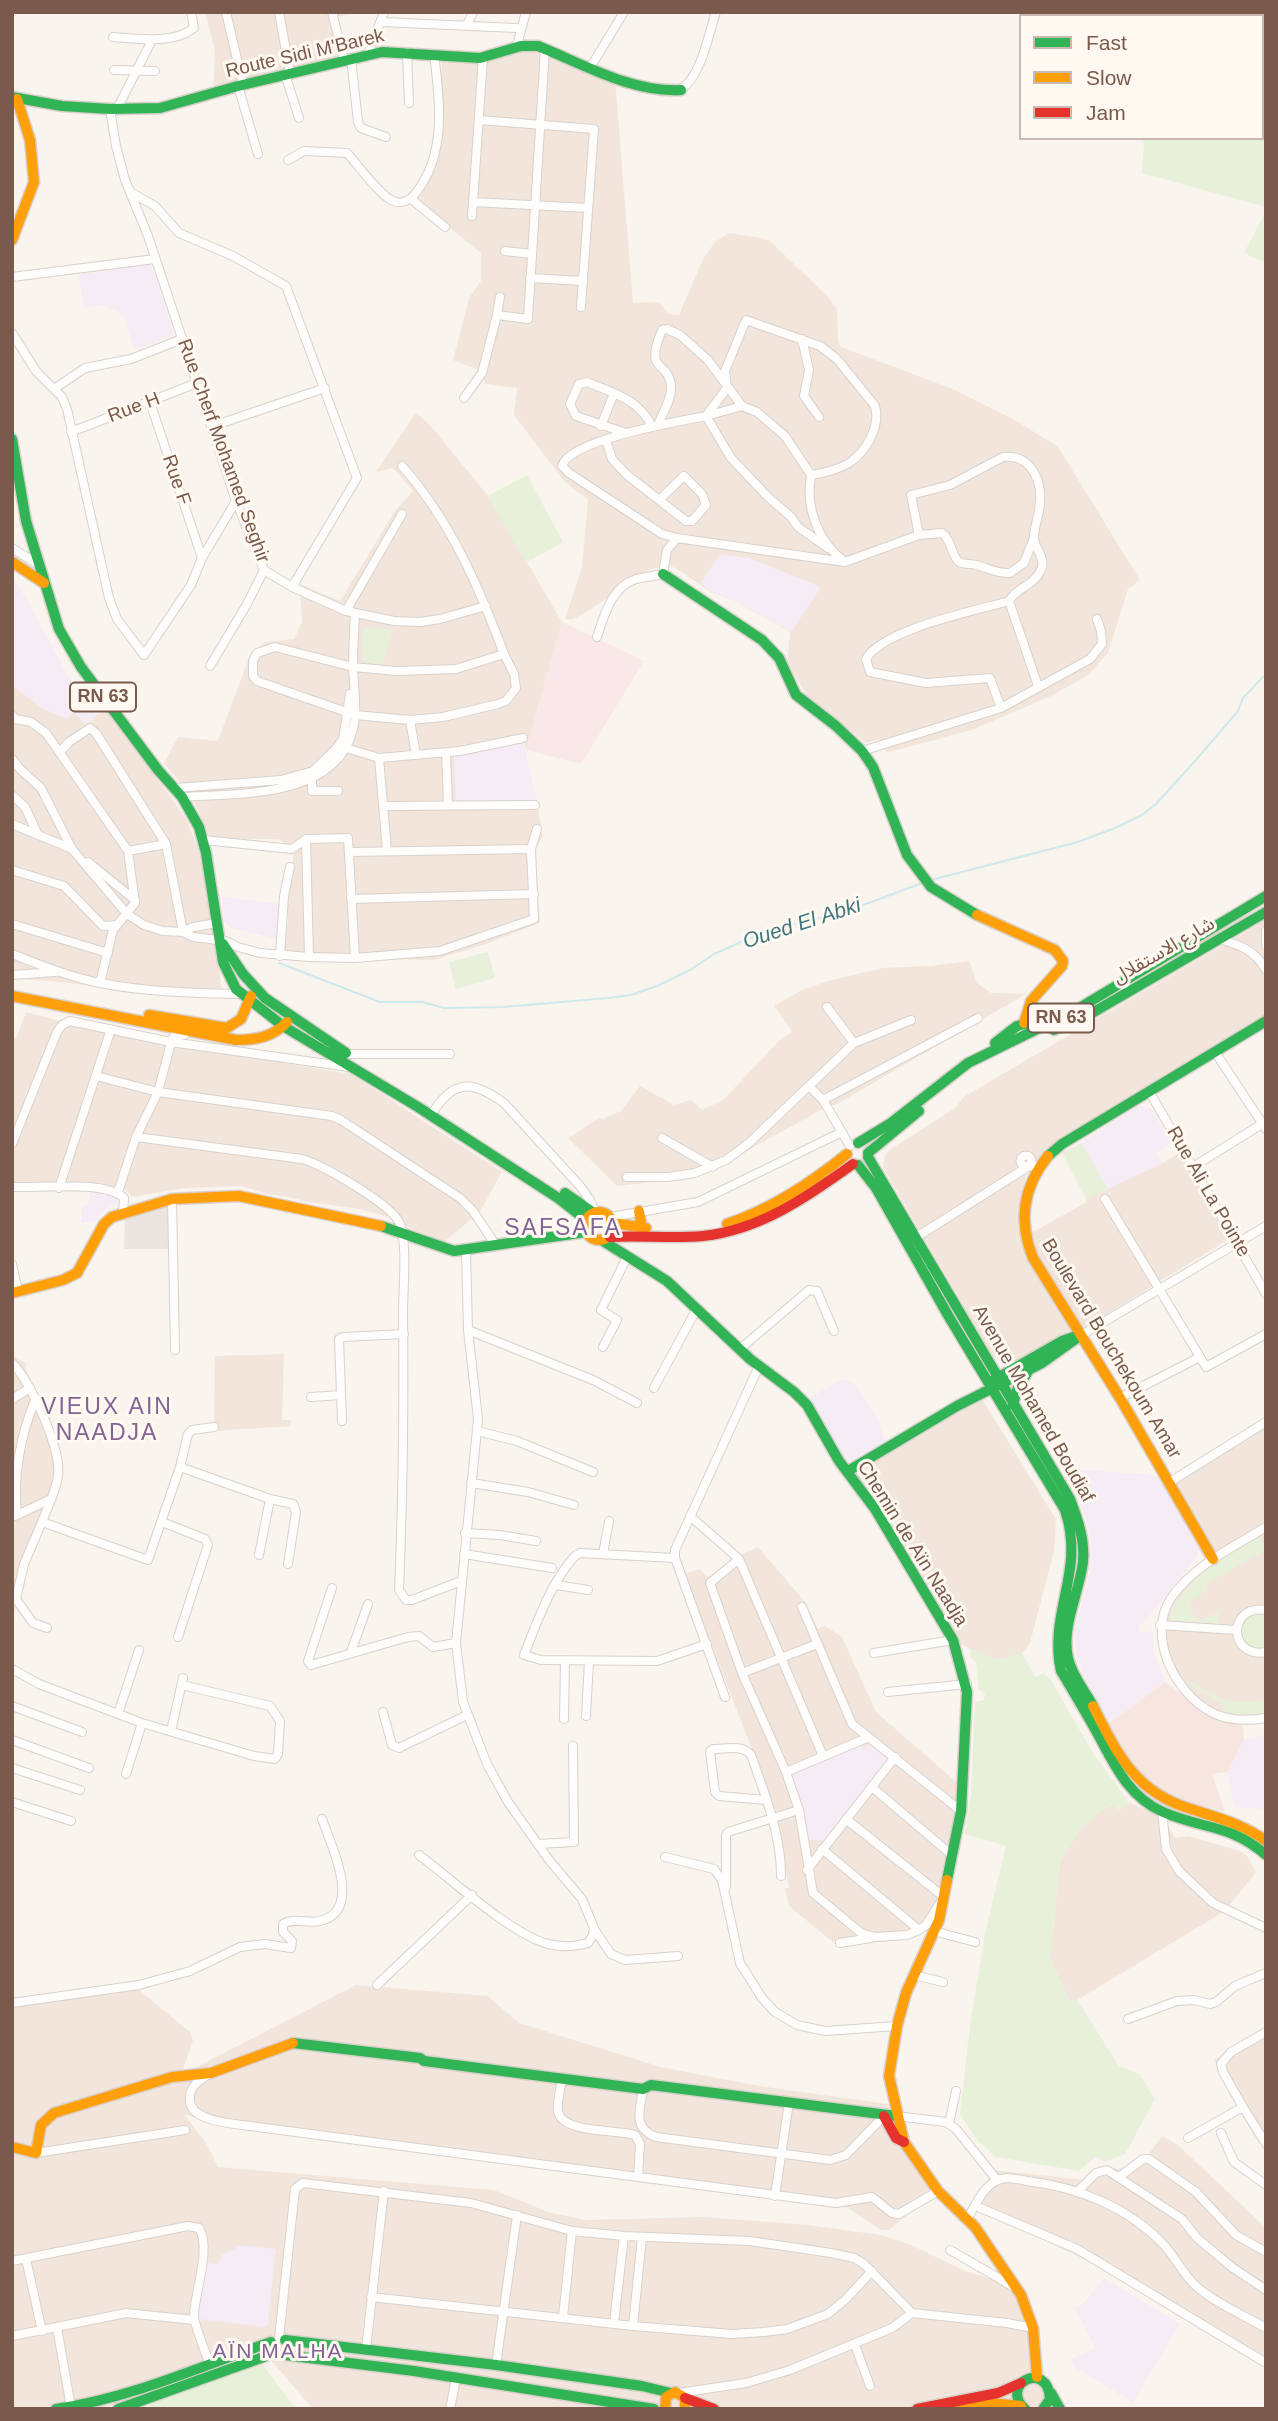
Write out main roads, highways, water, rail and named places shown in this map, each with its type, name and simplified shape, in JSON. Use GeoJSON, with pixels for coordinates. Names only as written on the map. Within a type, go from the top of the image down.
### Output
{"type":"FeatureCollection","features":[{"type":"Feature","properties":{"kind":"main road","name":"Route Sidi M'Barek"},"geometry":{"type":"LineString","coordinates":[[15,98],[62,106],[114,109],[173,106],[240,85],[368,54],[392,51],[482,58],[527,44],[653,91],[681,90]]}},
{"type":"Feature","properties":{"kind":"main road"},"geometry":{"type":"LineString","coordinates":[[12,240],[34,182],[30,140],[15,98]]}},
{"type":"Feature","properties":{"kind":"main road","name":"RN 63"},"geometry":{"type":"LineString","coordinates":[[12,439],[26,521],[59,629],[81,667],[158,770],[178,792],[204,840],[224,966],[231,982],[244,997],[283,1026],[355,1068],[590,1220]]}},
{"type":"Feature","properties":{"kind":"main road"},"geometry":{"type":"LineString","coordinates":[[12,562],[44,583]]}},
{"type":"Feature","properties":{"kind":"main road"},"geometry":{"type":"LineString","coordinates":[[663,574],[762,640],[779,658],[796,695],[836,726],[862,751],[873,767],[904,848],[916,869],[939,894],[965,909],[1048,946],[1060,955],[1062,966],[1031,1000],[1026,1033]]}},
{"type":"Feature","properties":{"kind":"main road","name":"RN 63"},"geometry":{"type":"LineString","coordinates":[[606,1239],[704,1236],[742,1228],[778,1214],[811,1194],[853,1154],[953,1073],[1026,1033],[1076,1010],[1266,896]]}},
{"type":"Feature","properties":{"kind":"main road","name":"شارع الاستقلال"},"geometry":{"type":"LineString","coordinates":[[853,1154],[864,1163],[868,1155],[951,1084],[1026,1033],[1092,1013],[1266,912]]}},
{"type":"Feature","properties":{"kind":"main road","name":"RN 63"},"geometry":{"type":"LineString","coordinates":[[221,940],[238,968],[256,989],[290,1016],[435,1109],[590,1220]]}},
{"type":"Feature","properties":{"kind":"main road"},"geometry":{"type":"LineString","coordinates":[[12,990],[219,1028],[236,1027],[239,1024],[247,1009],[244,997],[256,989]]}},
{"type":"Feature","properties":{"kind":"main road"},"geometry":{"type":"LineString","coordinates":[[12,996],[187,1031],[248,1040],[274,1033],[290,1016]]}},
{"type":"Feature","properties":{"kind":"main road","name":"Boulevard Bouchekoum Amar"},"geometry":{"type":"LineString","coordinates":[[1213,1559],[1170,1482],[1027,1246],[1023,1227],[1024,1203],[1034,1166],[1062,1144],[1266,1021]]}},
{"type":"Feature","properties":{"kind":"main road","name":"Avenue Mohamed Boudiaf"},"geometry":{"type":"LineString","coordinates":[[1266,1841],[1240,1824],[1172,1802],[1146,1788],[1134,1776],[1107,1732],[1070,1663],[1067,1648],[1069,1620],[1084,1564],[1085,1545],[1078,1515],[1013,1405],[995,1384],[988,1360],[915,1238],[865,1146],[853,1154],[995,1384],[1065,1510],[1070,1525],[1073,1555],[1057,1634],[1057,1658],[1061,1671],[1121,1777],[1134,1793],[1162,1811],[1223,1827],[1241,1835],[1266,1855]]}},
{"type":"Feature","properties":{"kind":"main road","name":"RN 63"},"geometry":{"type":"LineString","coordinates":[[612,1220],[642,1228],[702,1228],[740,1220],[789,1196],[853,1154]]}},
{"type":"Feature","properties":{"kind":"main road"},"geometry":{"type":"LineString","coordinates":[[15,1292],[63,1280],[77,1273],[104,1224],[112,1216],[172,1199],[239,1196],[360,1219],[454,1251],[566,1237],[590,1220],[602,1212],[612,1220],[613,1230],[606,1239],[595,1240],[590,1220]]}},
{"type":"Feature","properties":{"kind":"main road"},"geometry":{"type":"LineString","coordinates":[[639,1211],[642,1228]]}},
{"type":"Feature","properties":{"kind":"main road","name":"Chemin de Aïn Naadja"},"geometry":{"type":"LineString","coordinates":[[606,1239],[627,1257],[661,1277],[759,1366],[807,1405],[839,1461],[875,1509],[953,1640],[967,1684],[965,1780],[961,1811],[939,1920],[913,1975],[898,2026],[889,2076],[904,2142],[938,2191],[967,2219],[1016,2287],[1030,2315],[1037,2377]]}},
{"type":"Feature","properties":{"kind":"main road"},"geometry":{"type":"LineString","coordinates":[[848,1471],[1023,1368],[1062,1341],[1080,1336]]}},
{"type":"Feature","properties":{"kind":"main road"},"geometry":{"type":"LineString","coordinates":[[988,1360],[1000,1365],[1023,1368],[1063,1350],[1080,1336]]}},
{"type":"Feature","properties":{"kind":"main road"},"geometry":{"type":"LineString","coordinates":[[1063,1350],[1090,1352]]}},
{"type":"Feature","properties":{"kind":"main road"},"geometry":{"type":"LineString","coordinates":[[1013,1405],[1023,1368]]}},
{"type":"Feature","properties":{"kind":"main road"},"geometry":{"type":"LineString","coordinates":[[12,2147],[36,2153],[39,2130],[44,2120],[54,2113],[172,2077],[211,2073],[292,2043],[643,2089],[651,2085],[897,2116]]}},
{"type":"Feature","properties":{"kind":"main road"},"geometry":{"type":"LineString","coordinates":[[884,2116],[892,2134],[904,2142]]}},
{"type":"Feature","properties":{"kind":"main road"},"geometry":{"type":"LineString","coordinates":[[278,2340],[269,2348],[278,2358],[285,2356],[456,2378],[654,2409]]}},
{"type":"Feature","properties":{"kind":"main road"},"geometry":{"type":"LineString","coordinates":[[278,2340],[289,2348],[285,2356]]}},
{"type":"Feature","properties":{"kind":"main road"},"geometry":{"type":"LineString","coordinates":[[55,2409],[128,2394],[278,2340],[496,2365],[642,2386],[714,2409]]}},
{"type":"Feature","properties":{"kind":"main road"},"geometry":{"type":"LineString","coordinates":[[118,2409],[272,2354]]}},
{"type":"Feature","properties":{"kind":"main road"},"geometry":{"type":"LineString","coordinates":[[917,2409],[998,2393],[1028,2378],[1037,2377],[1046,2383],[1060,2409]]}},
{"type":"Feature","properties":{"kind":"main road"},"geometry":{"type":"LineString","coordinates":[[1021,2383],[1016,2392],[1023,2408]]}},
{"type":"Feature","properties":{"kind":"main road"},"geometry":{"type":"LineString","coordinates":[[1043,2409],[1051,2393]]}},
{"type":"Feature","properties":{"kind":"main road"},"geometry":{"type":"LineString","coordinates":[[666,2409],[664,2400],[680,2398]]}},
{"type":"Feature","properties":{"kind":"main road"},"geometry":{"type":"LineString","coordinates":[[957,2409],[991,2403],[1023,2408]]}},
{"type":"Feature","properties":{"kind":"waterway","name":"Oued El Abki"},"geometry":{"type":"LineString","coordinates":[[931,880],[1078,842],[1142,815],[1156,804],[1195,761],[1238,711],[1243,698],[1266,674]]}},
{"type":"Feature","properties":{"kind":"waterway","name":"Oued El Abki"},"geometry":{"type":"LineString","coordinates":[[279,963],[380,1002],[422,1002],[444,1008],[503,1007],[608,998],[631,995],[657,986],[690,970],[714,954],[766,931],[842,913],[922,883]]}},
{"type":"Feature","properties":{"kind":"district","name":"SAFSAFA"},"geometry":{"type":"Point","coordinates":[563,1229]}},
{"type":"Feature","properties":{"kind":"district","name":"VIEUX AIN NAADJA"},"geometry":{"type":"Point","coordinates":[107,1421]}},
{"type":"Feature","properties":{"kind":"district","name":"AÏN MALHA"},"geometry":{"type":"Point","coordinates":[278,2352]}}]}
